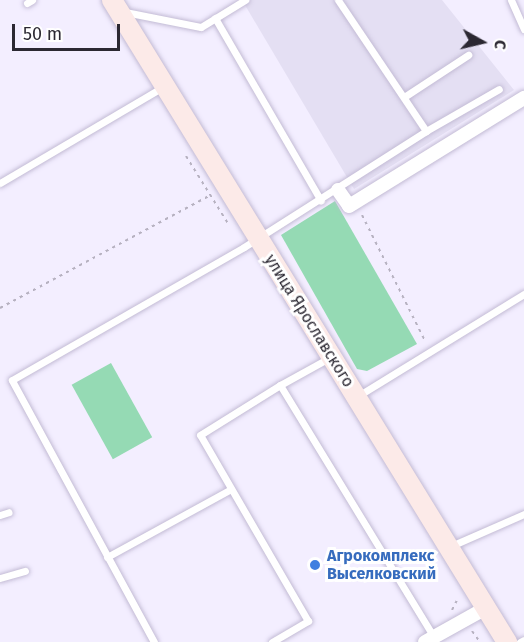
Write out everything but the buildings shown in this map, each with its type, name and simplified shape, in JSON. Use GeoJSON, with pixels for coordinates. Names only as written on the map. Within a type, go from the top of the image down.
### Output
{"type":"FeatureCollection","features":[{"type":"Feature","properties":{"kind":"street","name":"улица Ярославского"},"geometry":{"type":"LineString","coordinates":[[115,5],[507,642]]}},
{"type":"Feature","properties":{"kind":"street"},"geometry":{"type":"LineString","coordinates":[[338,190],[349,206],[524,98]]}},
{"type":"Feature","properties":{"kind":"street"},"geometry":{"type":"LineString","coordinates":[[430,640],[486,608]]}},
{"type":"Feature","properties":{"kind":"lane"},"geometry":{"type":"LineString","coordinates":[[115,5],[201,27],[245,0]]}},
{"type":"Feature","properties":{"kind":"lane"},"geometry":{"type":"LineString","coordinates":[[338,0],[426,130]]}},
{"type":"Feature","properties":{"kind":"lane"},"geometry":{"type":"LineString","coordinates":[[511,0],[524,28]]}},
{"type":"Feature","properties":{"kind":"lane"},"geometry":{"type":"LineString","coordinates":[[215,18],[321,201]]}},
{"type":"Feature","properties":{"kind":"lane"},"geometry":{"type":"LineString","coordinates":[[404,97],[468,55]]}},
{"type":"Feature","properties":{"kind":"lane"},"geometry":{"type":"LineString","coordinates":[[1,180],[165,86]]}},
{"type":"Feature","properties":{"kind":"lane"},"geometry":{"type":"LineString","coordinates":[[154,642],[12,380],[321,201],[426,130],[499,89]]}},
{"type":"Feature","properties":{"kind":"lane"},"geometry":{"type":"LineString","coordinates":[[356,397],[524,294]]}},
{"type":"Feature","properties":{"kind":"lane"},"geometry":{"type":"LineString","coordinates":[[272,642],[308,621],[200,435],[280,385],[332,357]]}},
{"type":"Feature","properties":{"kind":"lane"},"geometry":{"type":"LineString","coordinates":[[280,385],[430,640]]}},
{"type":"Feature","properties":{"kind":"lane"},"geometry":{"type":"LineString","coordinates":[[107,557],[231,489]]}},
{"type":"Feature","properties":{"kind":"lane"},"geometry":{"type":"LineString","coordinates":[[0,515],[9,512]]}},
{"type":"Feature","properties":{"kind":"lane"},"geometry":{"type":"LineString","coordinates":[[448,547],[524,514]]}},
{"type":"Feature","properties":{"kind":"lane"},"geometry":{"type":"LineString","coordinates":[[0,578],[25,571]]}},
{"type":"Feature","properties":{"kind":"path"},"geometry":{"type":"LineString","coordinates":[[0,308],[209,196]]}},
{"type":"Feature","properties":{"kind":"path"},"geometry":{"type":"LineString","coordinates":[[355,202],[430,351]]}},
{"type":"Feature","properties":{"kind":"path"},"geometry":{"type":"LineString","coordinates":[[472,631],[480,642]]}},
{"type":"Feature","properties":{"kind":"shaded area"},"geometry":{"type":"Polygon","coordinates":[[[242,0],[442,0],[514,90],[354,189],[242,0]]]}},
{"type":"Feature","properties":{"kind":"green space"},"geometry":{"type":"Polygon","coordinates":[[[335,201],[417,344],[367,371],[357,369],[281,235],[335,201]]]}},
{"type":"Feature","properties":{"kind":"green space"},"geometry":{"type":"Polygon","coordinates":[[[111,363],[152,437],[113,459],[72,385],[111,363]]]}},
{"type":"Feature","properties":{"kind":"place","name":"Агрокомплекс Выселковский"},"geometry":{"type":"Point","coordinates":[315,565]}}]}
